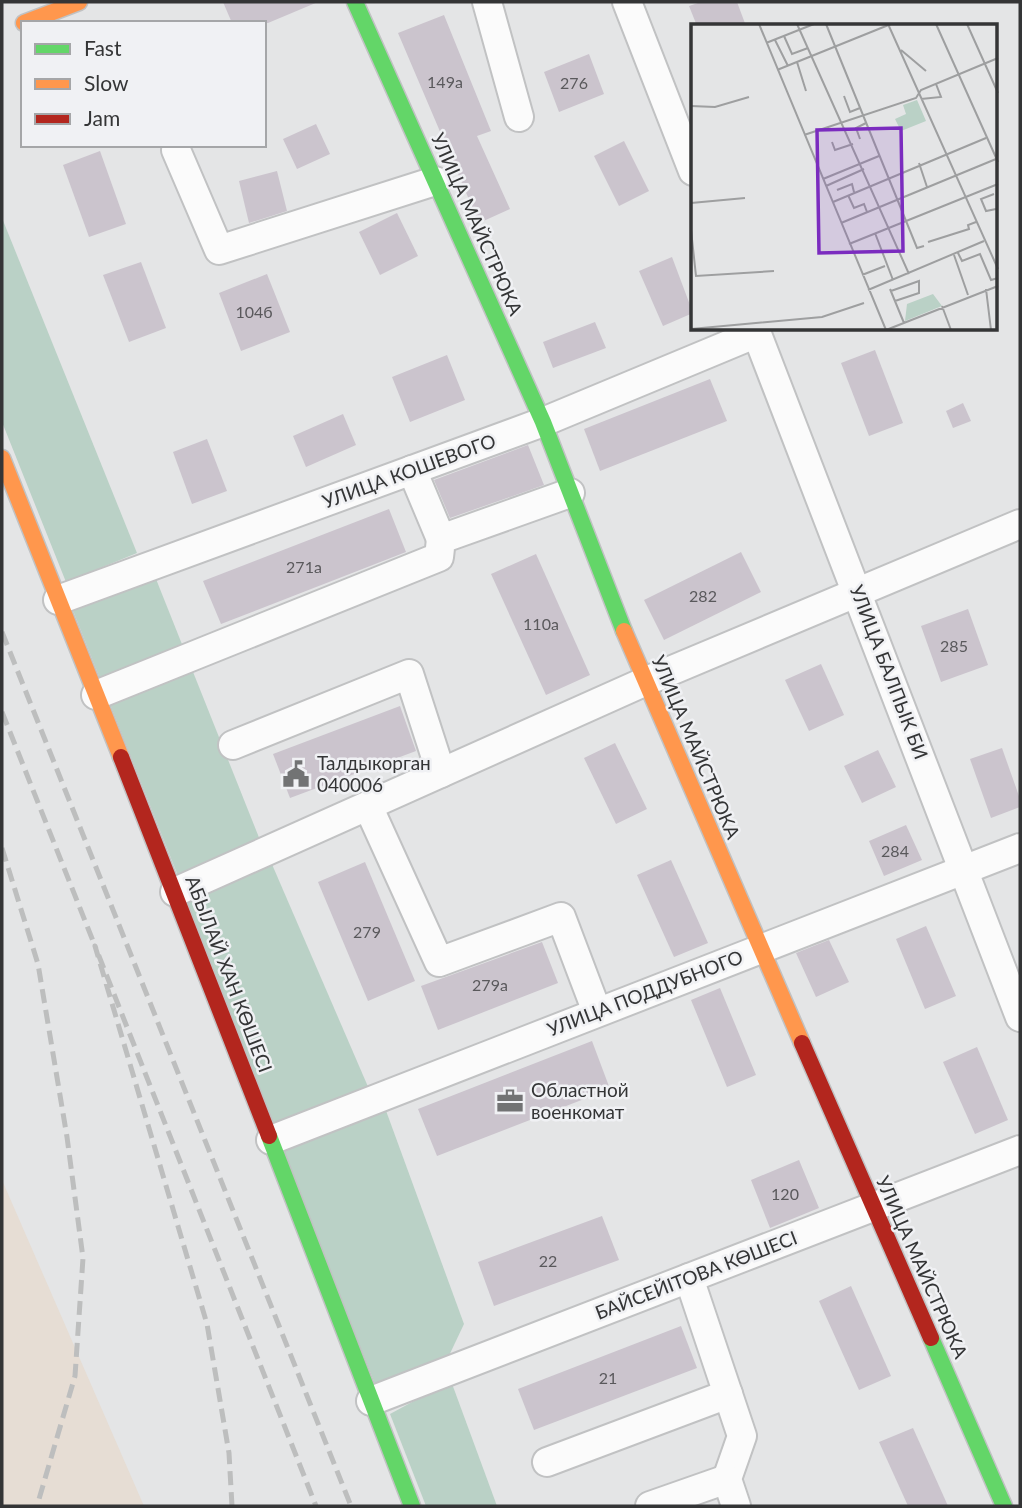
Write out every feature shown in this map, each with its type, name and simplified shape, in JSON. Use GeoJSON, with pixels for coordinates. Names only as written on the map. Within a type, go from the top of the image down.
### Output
{"type":"FeatureCollection","features":[{"type":"Feature","properties":{"kind":"street"},"geometry":{"type":"LineString","coordinates":[[28,21],[79,2]]}},
{"type":"Feature","properties":{"kind":"street","name":"УЛИЦА МАЙСТРЮКА"},"geometry":{"type":"LineString","coordinates":[[355,2],[542,422],[645,682],[1004,1506]]}},
{"type":"Feature","properties":{"kind":"street"},"geometry":{"type":"LineString","coordinates":[[487,2],[519,117]]}},
{"type":"Feature","properties":{"kind":"street"},"geometry":{"type":"LineString","coordinates":[[627,2],[691,166]]}},
{"type":"Feature","properties":{"kind":"street"},"geometry":{"type":"LineString","coordinates":[[176,150],[219,250],[435,181]]}},
{"type":"Feature","properties":{"kind":"street","name":"УЛИЦА КОШЕВОГО"},"geometry":{"type":"LineString","coordinates":[[58,600],[542,422],[756,331]]}},
{"type":"Feature","properties":{"kind":"street","name":"УЛИЦА БАЛПЫК БИ"},"geometry":{"type":"LineString","coordinates":[[756,331],[860,594],[1020,1017]]}},
{"type":"Feature","properties":{"kind":"street","name":"АБЫЛАЙ ХАН КӨШЕСІ"},"geometry":{"type":"LineString","coordinates":[[2,458],[175,892],[412,1506]]}},
{"type":"Feature","properties":{"kind":"street"},"geometry":{"type":"LineString","coordinates":[[96,695],[439,557],[441,539],[412,470]]}},
{"type":"Feature","properties":{"kind":"street"},"geometry":{"type":"LineString","coordinates":[[441,539],[570,493]]}},
{"type":"Feature","properties":{"kind":"street"},"geometry":{"type":"LineString","coordinates":[[175,892],[645,682],[860,594],[1020,524]]}},
{"type":"Feature","properties":{"kind":"street"},"geometry":{"type":"LineString","coordinates":[[233,745],[409,674],[441,773]]}},
{"type":"Feature","properties":{"kind":"street"},"geometry":{"type":"LineString","coordinates":[[368,806],[439,962],[561,917],[597,1012]]}},
{"type":"Feature","properties":{"kind":"street","name":"УЛИЦА ПОДДУБНОГО"},"geometry":{"type":"LineString","coordinates":[[271,1140],[1020,848]]}},
{"type":"Feature","properties":{"kind":"street","name":"БАЙСЕЙІТОВА КӨШЕСІ"},"geometry":{"type":"LineString","coordinates":[[371,1401],[1020,1150]]}},
{"type":"Feature","properties":{"kind":"street"},"geometry":{"type":"LineString","coordinates":[[688,1278],[742,1436],[727,1479],[736,1506]]}},
{"type":"Feature","properties":{"kind":"street"},"geometry":{"type":"LineString","coordinates":[[547,1462],[728,1394]]}},
{"type":"Feature","properties":{"kind":"street"},"geometry":{"type":"LineString","coordinates":[[650,1506],[727,1479]]}},
{"type":"Feature","properties":{"kind":"shaded area"},"geometry":{"type":"Polygon","coordinates":[[[2,1180],[144,1506],[2,1506],[2,1180]]]}},
{"type":"Feature","properties":{"kind":"green space"},"geometry":{"type":"Polygon","coordinates":[[[2,218],[137,553],[66,582],[2,422],[2,218]]]}},
{"type":"Feature","properties":{"kind":"green space"},"geometry":{"type":"Polygon","coordinates":[[[156,579],[262,845],[178,876],[70,603],[156,579]]]}},
{"type":"Feature","properties":{"kind":"green space"},"geometry":{"type":"Polygon","coordinates":[[[271,862],[369,1089],[276,1130],[185,899],[271,862]]]}},
{"type":"Feature","properties":{"kind":"green space"},"geometry":{"type":"Polygon","coordinates":[[[381,1097],[464,1324],[446,1362],[377,1389],[280,1146],[381,1097]]]}},
{"type":"Feature","properties":{"kind":"green space"},"geometry":{"type":"Polygon","coordinates":[[[451,1381],[497,1506],[426,1506],[390,1414],[451,1381]]]}},
{"type":"Feature","properties":{"kind":"building"},"geometry":{"type":"Polygon","coordinates":[[[223,2],[318,2],[268,23],[231,21],[223,2]]]}},
{"type":"Feature","properties":{"kind":"building"},"geometry":{"type":"Polygon","coordinates":[[[701,2],[737,2],[745,24],[696,24],[689,6],[701,2]]]}},
{"type":"Feature","properties":{"kind":"building"},"geometry":{"type":"Polygon","coordinates":[[[444,15],[491,131],[477,136],[510,209],[479,223],[398,33],[444,15]]]}},
{"type":"Feature","properties":{"kind":"building"},"geometry":{"type":"Polygon","coordinates":[[[589,54],[604,94],[559,112],[544,72],[589,54]]]}},
{"type":"Feature","properties":{"kind":"building"},"geometry":{"type":"Polygon","coordinates":[[[316,124],[330,154],[297,169],[283,139],[316,124]]]}},
{"type":"Feature","properties":{"kind":"building"},"geometry":{"type":"Polygon","coordinates":[[[624,141],[649,191],[619,206],[594,156],[624,141]]]}},
{"type":"Feature","properties":{"kind":"building"},"geometry":{"type":"Polygon","coordinates":[[[100,151],[126,224],[89,237],[63,165],[100,151]]]}},
{"type":"Feature","properties":{"kind":"building"},"geometry":{"type":"Polygon","coordinates":[[[277,171],[287,211],[249,223],[239,181],[277,171]]]}},
{"type":"Feature","properties":{"kind":"building"},"geometry":{"type":"Polygon","coordinates":[[[397,213],[418,256],[380,275],[359,232],[397,213]]]}},
{"type":"Feature","properties":{"kind":"building"},"geometry":{"type":"Polygon","coordinates":[[[672,257],[691,314],[663,326],[639,271],[672,257]]]}},
{"type":"Feature","properties":{"kind":"building"},"geometry":{"type":"Polygon","coordinates":[[[141,262],[166,328],[129,342],[103,275],[141,262]]]}},
{"type":"Feature","properties":{"kind":"building"},"geometry":{"type":"Polygon","coordinates":[[[267,274],[290,332],[241,351],[219,293],[267,274]]]}},
{"type":"Feature","properties":{"kind":"building"},"geometry":{"type":"Polygon","coordinates":[[[595,322],[606,348],[553,368],[543,342],[595,322]]]}},
{"type":"Feature","properties":{"kind":"building"},"geometry":{"type":"Polygon","coordinates":[[[875,350],[903,423],[869,436],[841,363],[875,350]]]}},
{"type":"Feature","properties":{"kind":"building"},"geometry":{"type":"Polygon","coordinates":[[[447,355],[465,400],[410,422],[392,377],[447,355]]]}},
{"type":"Feature","properties":{"kind":"building"},"geometry":{"type":"Polygon","coordinates":[[[710,379],[727,421],[600,471],[584,429],[710,379]]]}},
{"type":"Feature","properties":{"kind":"building"},"geometry":{"type":"Polygon","coordinates":[[[963,403],[971,421],[953,428],[946,411],[963,403]]]}},
{"type":"Feature","properties":{"kind":"building"},"geometry":{"type":"Polygon","coordinates":[[[343,414],[356,445],[306,467],[293,436],[343,414]]]}},
{"type":"Feature","properties":{"kind":"building"},"geometry":{"type":"Polygon","coordinates":[[[207,439],[227,491],[192,504],[173,452],[207,439]]]}},
{"type":"Feature","properties":{"kind":"building"},"geometry":{"type":"Polygon","coordinates":[[[528,445],[544,485],[450,518],[434,480],[528,445]]]}},
{"type":"Feature","properties":{"kind":"building"},"geometry":{"type":"Polygon","coordinates":[[[389,509],[406,552],[221,624],[203,581],[389,509]]]}},
{"type":"Feature","properties":{"kind":"building"},"geometry":{"type":"Polygon","coordinates":[[[741,552],[761,592],[664,640],[644,600],[741,552]]]}},
{"type":"Feature","properties":{"kind":"building"},"geometry":{"type":"Polygon","coordinates":[[[536,554],[590,675],[546,695],[491,574],[536,554]]]}},
{"type":"Feature","properties":{"kind":"building"},"geometry":{"type":"Polygon","coordinates":[[[968,609],[988,665],[941,682],[921,626],[968,609]]]}},
{"type":"Feature","properties":{"kind":"building"},"geometry":{"type":"Polygon","coordinates":[[[821,664],[844,715],[809,731],[785,680],[821,664]]]}},
{"type":"Feature","properties":{"kind":"building"},"geometry":{"type":"Polygon","coordinates":[[[400,706],[416,751],[290,798],[273,754],[400,706]]]}},
{"type":"Feature","properties":{"kind":"building"},"geometry":{"type":"Polygon","coordinates":[[[615,743],[647,809],[616,824],[584,758],[615,743]]]}},
{"type":"Feature","properties":{"kind":"building"},"geometry":{"type":"Polygon","coordinates":[[[1002,748],[1020,799],[1020,807],[991,818],[970,759],[1002,748]]]}},
{"type":"Feature","properties":{"kind":"building"},"geometry":{"type":"Polygon","coordinates":[[[878,750],[896,787],[862,803],[844,766],[878,750]]]}},
{"type":"Feature","properties":{"kind":"building"},"geometry":{"type":"Polygon","coordinates":[[[906,825],[922,860],[884,876],[869,841],[906,825]]]}},
{"type":"Feature","properties":{"kind":"building"},"geometry":{"type":"Polygon","coordinates":[[[671,860],[708,943],[674,957],[637,875],[671,860]]]}},
{"type":"Feature","properties":{"kind":"building"},"geometry":{"type":"Polygon","coordinates":[[[365,862],[415,981],[368,1001],[318,882],[365,862]]]}},
{"type":"Feature","properties":{"kind":"building"},"geometry":{"type":"Polygon","coordinates":[[[926,926],[956,996],[925,1009],[896,939],[926,926]]]}},
{"type":"Feature","properties":{"kind":"building"},"geometry":{"type":"Polygon","coordinates":[[[829,940],[849,982],[816,997],[796,953],[829,940]]]}},
{"type":"Feature","properties":{"kind":"building"},"geometry":{"type":"Polygon","coordinates":[[[542,942],[558,983],[438,1030],[421,986],[542,942]]]}},
{"type":"Feature","properties":{"kind":"building"},"geometry":{"type":"Polygon","coordinates":[[[720,988],[756,1075],[727,1087],[691,1000],[720,988]]]}},
{"type":"Feature","properties":{"kind":"building"},"geometry":{"type":"Polygon","coordinates":[[[592,1041],[610,1089],[437,1156],[418,1109],[592,1041]]]}},
{"type":"Feature","properties":{"kind":"building"},"geometry":{"type":"Polygon","coordinates":[[[977,1047],[1008,1120],[975,1134],[943,1062],[977,1047]]]}},
{"type":"Feature","properties":{"kind":"building"},"geometry":{"type":"Polygon","coordinates":[[[799,1160],[819,1208],[770,1228],[751,1180],[799,1160]]]}},
{"type":"Feature","properties":{"kind":"building"},"geometry":{"type":"Polygon","coordinates":[[[602,1216],[619,1260],[494,1306],[478,1262],[602,1216]]]}},
{"type":"Feature","properties":{"kind":"building"},"geometry":{"type":"Polygon","coordinates":[[[851,1286],[891,1376],[859,1390],[819,1301],[851,1286]]]}},
{"type":"Feature","properties":{"kind":"building"},"geometry":{"type":"Polygon","coordinates":[[[681,1326],[697,1368],[534,1430],[518,1389],[681,1326]]]}},
{"type":"Feature","properties":{"kind":"building"},"geometry":{"type":"Polygon","coordinates":[[[913,1428],[948,1506],[908,1506],[879,1442],[913,1428]]]}},
{"type":"Feature","properties":{"kind":"railway"},"geometry":{"type":"LineString","coordinates":[[2,632],[351,1506]]}},
{"type":"Feature","properties":{"kind":"railway"},"geometry":{"type":"LineString","coordinates":[[2,712],[95,946]]}},
{"type":"Feature","properties":{"kind":"railway"},"geometry":{"type":"LineString","coordinates":[[2,848],[38,964],[67,1137],[83,1258],[75,1376],[37,1506]]}},
{"type":"Feature","properties":{"kind":"railway"},"geometry":{"type":"LineString","coordinates":[[232,1506],[229,1453],[207,1324],[95,946],[316,1506]]}},
{"type":"Feature","properties":{"kind":"traffic: fast"},"geometry":{"type":"LineString","coordinates":[[355,2],[543,422],[624,631]]}},
{"type":"Feature","properties":{"kind":"traffic: fast"},"geometry":{"type":"LineString","coordinates":[[269,1136],[412,1506]]}},
{"type":"Feature","properties":{"kind":"traffic: fast"},"geometry":{"type":"LineString","coordinates":[[931,1338],[1004,1506]]}},
{"type":"Feature","properties":{"kind":"traffic: slow"},"geometry":{"type":"LineString","coordinates":[[29,21],[79,2]]}},
{"type":"Feature","properties":{"kind":"traffic: slow"},"geometry":{"type":"LineString","coordinates":[[2,458],[121,757]]}},
{"type":"Feature","properties":{"kind":"traffic: slow"},"geometry":{"type":"LineString","coordinates":[[624,631],[802,1043]]}},
{"type":"Feature","properties":{"kind":"traffic: jam"},"geometry":{"type":"LineString","coordinates":[[121,757],[269,1136]]}},
{"type":"Feature","properties":{"kind":"traffic: jam"},"geometry":{"type":"LineString","coordinates":[[802,1043],[931,1338]]}},
{"type":"Feature","properties":{"kind":"place","name":"Талдыкорган 040006"},"geometry":{"type":"Point","coordinates":[296,774]}},
{"type":"Feature","properties":{"kind":"place","name":"Областной военкомат"},"geometry":{"type":"Point","coordinates":[510,1101]}}]}
